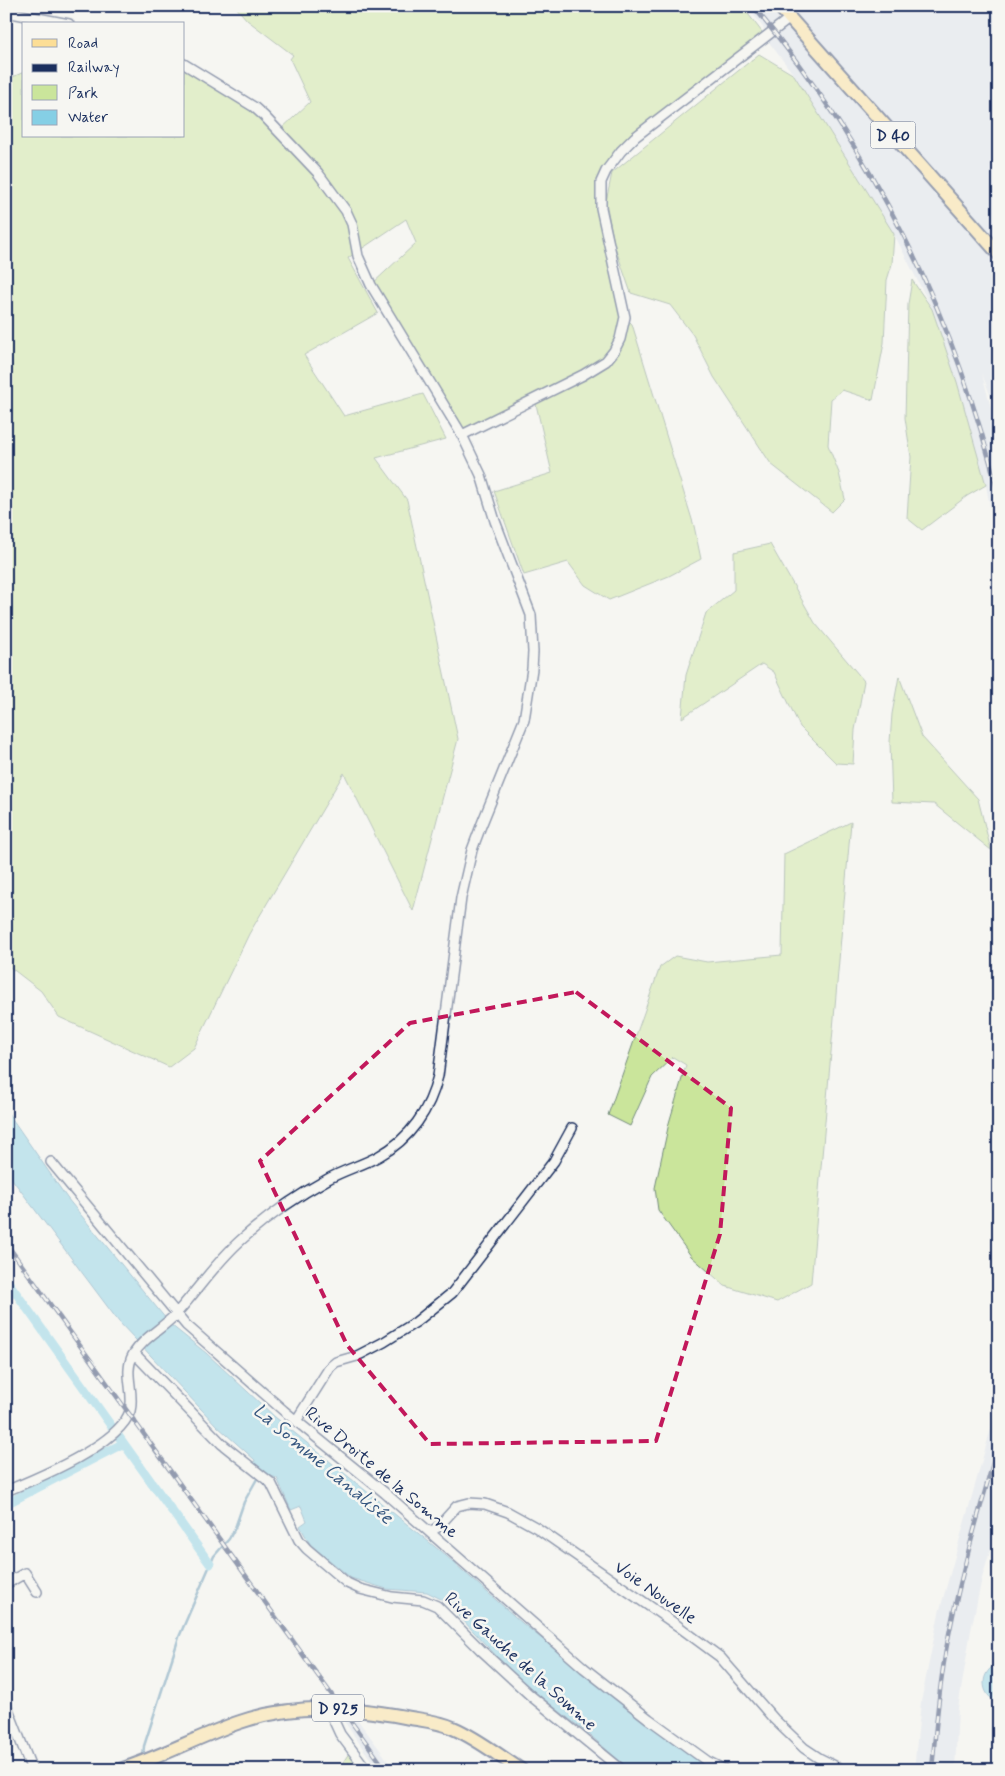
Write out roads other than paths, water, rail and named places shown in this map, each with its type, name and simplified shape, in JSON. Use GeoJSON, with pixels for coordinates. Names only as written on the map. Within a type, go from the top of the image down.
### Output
{"type":"FeatureCollection","features":[{"type":"Feature","properties":{"kind":"main road","name":"D 40"},"geometry":{"type":"LineString","coordinates":[[785,13],[999,254]]}},
{"type":"Feature","properties":{"kind":"main road","name":"D 925"},"geometry":{"type":"LineString","coordinates":[[126,1768],[248,1719],[297,1709],[350,1708],[439,1723],[460,1731],[521,1770]]}},
{"type":"Feature","properties":{"kind":"street"},"geometry":{"type":"LineString","coordinates":[[6,12],[58,22]]}},
{"type":"Feature","properties":{"kind":"street"},"geometry":{"type":"LineString","coordinates":[[462,434],[583,375],[606,361],[614,351],[620,339],[625,317],[601,208],[601,182],[606,172],[621,151],[635,137],[785,13]]}},
{"type":"Feature","properties":{"kind":"street"},"geometry":{"type":"LineString","coordinates":[[6,1491],[34,1480],[111,1437],[119,1429],[130,1410],[129,1371],[136,1351],[175,1315],[230,1251],[255,1228],[298,1196],[378,1156],[397,1144],[412,1131],[422,1116],[435,1088],[461,898],[466,875],[483,818],[524,720],[531,686],[533,652],[530,615],[495,521],[482,474],[462,434],[371,285],[358,256],[352,224],[340,203],[300,153],[264,116],[240,98],[185,65]]}},
{"type":"Feature","properties":{"kind":"street"},"geometry":{"type":"LineString","coordinates":[[296,1421],[330,1367],[336,1362],[358,1356],[384,1342],[416,1322],[452,1294],[554,1161],[572,1128]]}},
{"type":"Feature","properties":{"kind":"street","name":"Rive Droite de la Somme"},"geometry":{"type":"LineString","coordinates":[[51,1162],[175,1315],[186,1325],[296,1421],[385,1493],[584,1668],[649,1719],[707,1760],[725,1770]]}},
{"type":"Feature","properties":{"kind":"street","name":"Rive Gauche de la Somme"},"geometry":{"type":"LineString","coordinates":[[136,1351],[222,1444],[271,1483],[299,1540],[307,1549],[347,1583],[369,1592],[392,1597],[423,1600],[437,1606],[530,1696],[622,1770]]}},
{"type":"Feature","properties":{"kind":"street","name":"Voie Nouvelle"},"geometry":{"type":"LineString","coordinates":[[430,1532],[438,1527],[457,1506],[469,1503],[485,1504],[508,1512],[537,1528],[720,1657],[774,1719],[804,1748],[843,1770]]}},
{"type":"Feature","properties":{"kind":"street"},"geometry":{"type":"LineString","coordinates":[[6,1584],[25,1573],[38,1592]]}},
{"type":"Feature","properties":{"kind":"street"},"geometry":{"type":"LineString","coordinates":[[6,1704],[32,1770]]}},
{"type":"Feature","properties":{"kind":"street"},"geometry":{"type":"LineString","coordinates":[[328,1708],[340,1734],[367,1770]]}},
{"type":"Feature","properties":{"kind":"water","name":"La Somme Canalisée"},"geometry":{"type":"Polygon","coordinates":[[[6,1110],[67,1198],[171,1325],[206,1353],[275,1417],[445,1555],[522,1623],[615,1697],[705,1765],[716,1770],[630,1770],[591,1736],[517,1678],[445,1601],[427,1592],[387,1589],[351,1578],[310,1544],[300,1526],[307,1521],[301,1506],[291,1510],[277,1478],[267,1475],[254,1464],[255,1460],[217,1426],[119,1322],[6,1171],[6,1110]]]}},
{"type":"Feature","properties":{"kind":"water"},"geometry":{"type":"Polygon","coordinates":[[[999,1613],[999,1643],[994,1636],[993,1628],[994,1620],[999,1613]]]}},
{"type":"Feature","properties":{"kind":"water"},"geometry":{"type":"Polygon","coordinates":[[[999,1663],[999,1703],[988,1694],[984,1683],[988,1672],[999,1663]]]}},
{"type":"Feature","properties":{"kind":"waterway"},"geometry":{"type":"LineString","coordinates":[[6,1279],[210,1564]]}},
{"type":"Feature","properties":{"kind":"waterway"},"geometry":{"type":"LineString","coordinates":[[6,1504],[122,1444]]}},
{"type":"Feature","properties":{"kind":"waterway"},"geometry":{"type":"LineString","coordinates":[[143,1758],[144,1746],[179,1637],[214,1556],[229,1539],[244,1502],[258,1477]]}},
{"type":"Feature","properties":{"kind":"railway"},"geometry":{"type":"LineString","coordinates":[[753,6],[796,61],[836,118],[872,177],[904,237],[933,299],[959,363],[999,497]]}},
{"type":"Feature","properties":{"kind":"railway"},"geometry":{"type":"LineString","coordinates":[[6,1243],[386,1770]]}},
{"type":"Feature","properties":{"kind":"railway"},"geometry":{"type":"LineString","coordinates":[[932,1770],[941,1685],[949,1634],[966,1561],[999,1442]]}}]}
